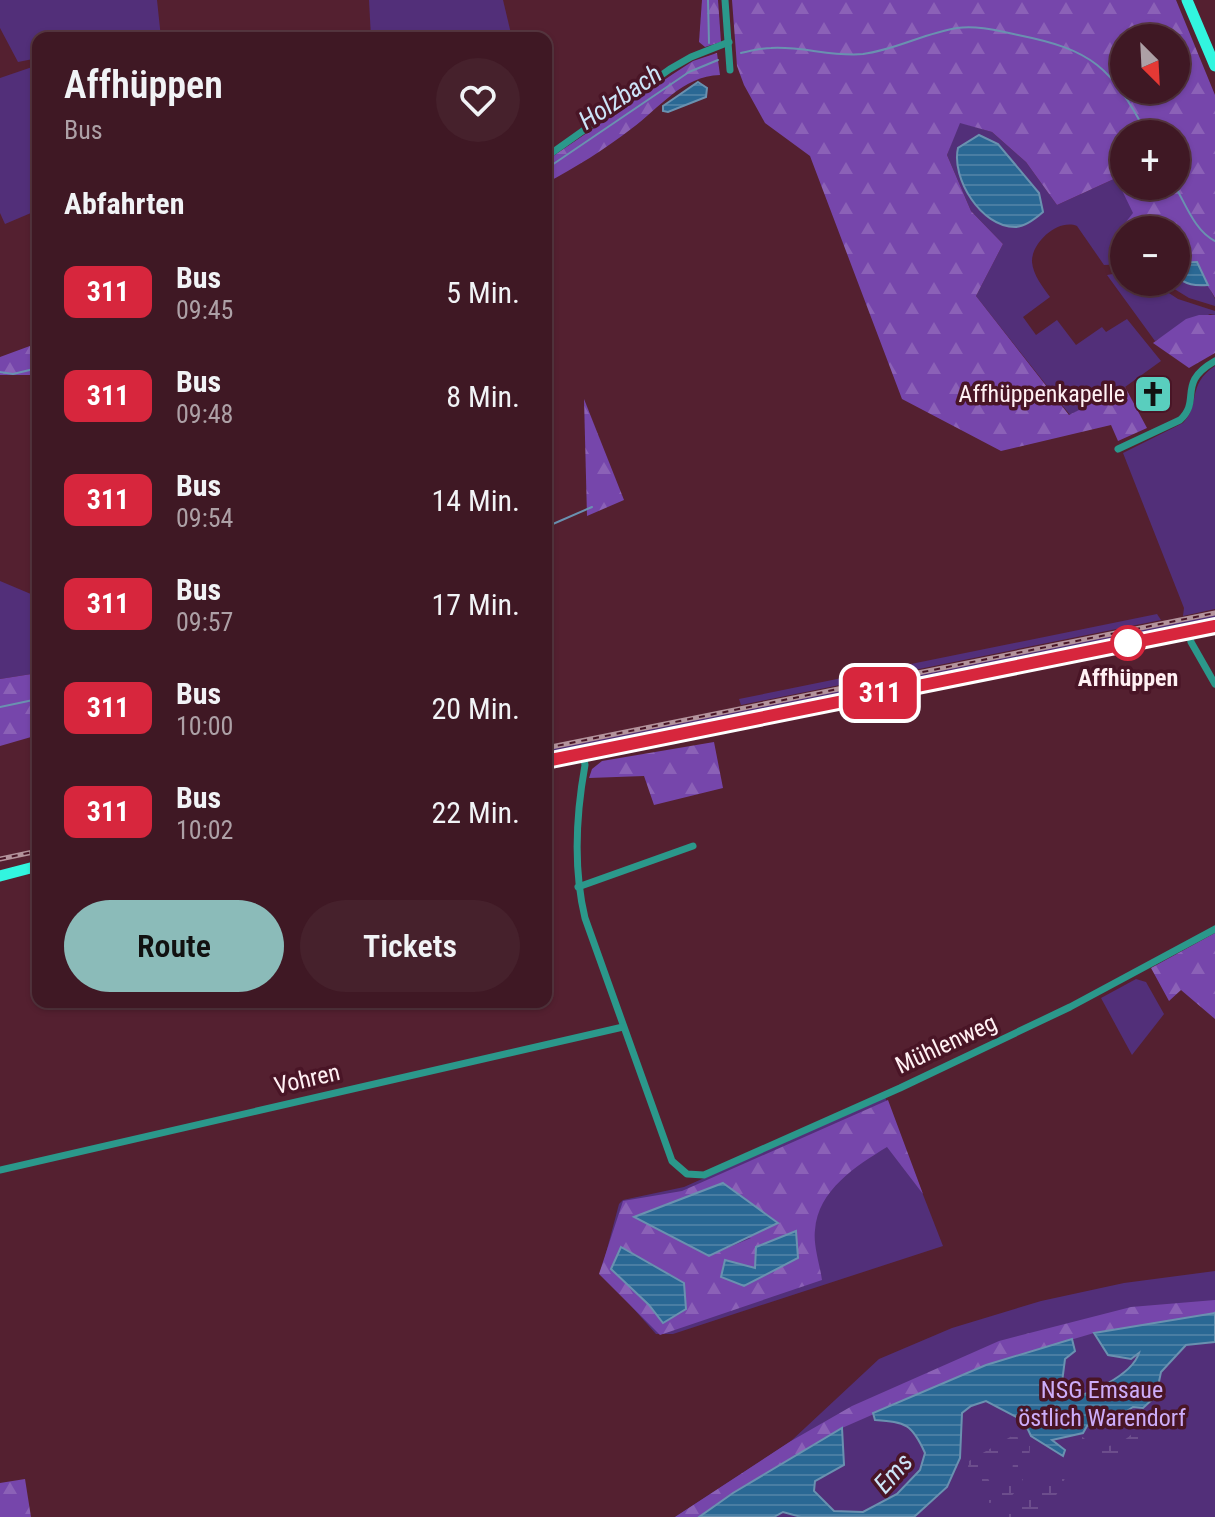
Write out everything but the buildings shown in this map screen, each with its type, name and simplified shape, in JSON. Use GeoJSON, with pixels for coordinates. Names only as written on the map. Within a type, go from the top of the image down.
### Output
{"type":"FeatureCollection","features":[{"type":"Feature","properties":{"kind":"main road"},"geometry":{"type":"LineString","coordinates":[[1187,0],[1215,66]]}},
{"type":"Feature","properties":{"kind":"main road"},"geometry":{"type":"LineString","coordinates":[[552,760],[1215,626]]}},
{"type":"Feature","properties":{"kind":"main road"},"geometry":{"type":"LineString","coordinates":[[0,876],[32,868]]}},
{"type":"Feature","properties":{"kind":"street"},"geometry":{"type":"LineString","coordinates":[[725,0],[730,70]]}},
{"type":"Feature","properties":{"kind":"street"},"geometry":{"type":"LineString","coordinates":[[552,153],[670,69],[729,42]]}},
{"type":"Feature","properties":{"kind":"street"},"geometry":{"type":"LineString","coordinates":[[1118,449],[1180,420],[1187,413],[1193,378],[1199,370],[1215,361]]}},
{"type":"Feature","properties":{"kind":"street"},"geometry":{"type":"LineString","coordinates":[[1189,631],[1191,642],[1215,684]]}},
{"type":"Feature","properties":{"kind":"street"},"geometry":{"type":"LineString","coordinates":[[583,754],[585,765],[577,850],[578,887],[585,918],[623,1027]]}},
{"type":"Feature","properties":{"kind":"street"},"geometry":{"type":"LineString","coordinates":[[578,887],[693,846]]}},
{"type":"Feature","properties":{"kind":"street","name":"Mühlenweg"},"geometry":{"type":"LineString","coordinates":[[623,1027],[672,1161],[687,1174],[704,1175],[900,1088],[1097,995],[1215,929]]}},
{"type":"Feature","properties":{"kind":"street","name":"Vohren"},"geometry":{"type":"LineString","coordinates":[[0,1170],[623,1027]]}},
{"type":"Feature","properties":{"kind":"green space"},"geometry":{"type":"Polygon","coordinates":[[[0,0],[157,0],[160,32],[32,32],[32,59],[18,62],[0,28],[0,0]]]}},
{"type":"Feature","properties":{"kind":"green space"},"geometry":{"type":"Polygon","coordinates":[[[369,0],[503,0],[511,32],[371,32],[369,0]]]}},
{"type":"Feature","properties":{"kind":"green space"},"geometry":{"type":"Polygon","coordinates":[[[702,0],[718,0],[721,42],[705,47],[699,42],[702,0]]]}},
{"type":"Feature","properties":{"kind":"green space"},"geometry":{"type":"Polygon","coordinates":[[[732,0],[1176,0],[1186,24],[1110,24],[1110,104],[1190,104],[1190,34],[1215,95],[1215,298],[1190,269],[1190,216],[1131,216],[1133,213],[1127,200],[1190,200],[1190,120],[1110,120],[1110,181],[1057,205],[1026,162],[992,132],[960,123],[947,155],[971,211],[1003,244],[976,296],[1069,415],[1125,387],[1147,428],[1118,441],[1111,425],[1001,451],[902,399],[810,156],[765,123],[737,66],[732,0]]]}},
{"type":"Feature","properties":{"kind":"green space"},"geometry":{"type":"Polygon","coordinates":[[[717,53],[720,75],[706,77],[683,87],[611,144],[552,180],[552,157],[693,61],[717,53]]]}},
{"type":"Feature","properties":{"kind":"green space"},"geometry":{"type":"Polygon","coordinates":[[[32,67],[32,213],[5,224],[0,213],[0,78],[32,67]]]}},
{"type":"Feature","properties":{"kind":"green space"},"geometry":{"type":"Polygon","coordinates":[[[959,122],[992,132],[1026,162],[1057,205],[1110,181],[1110,200],[1127,200],[1134,213],[1132,216],[1110,216],[1110,265],[1104,265],[1077,226],[1070,224],[1054,229],[1036,247],[1032,262],[1034,272],[1050,297],[1023,317],[1036,335],[1057,320],[1076,345],[1102,327],[1106,332],[1127,319],[1161,361],[1125,387],[1070,415],[976,296],[1003,244],[971,211],[947,155],[959,122]]]}},
{"type":"Feature","properties":{"kind":"green space"},"geometry":{"type":"Polygon","coordinates":[[[1190,284],[1208,285],[1215,306],[1186,296],[1190,296],[1190,284]]]}},
{"type":"Feature","properties":{"kind":"green space"},"geometry":{"type":"Polygon","coordinates":[[[1122,296],[1173,296],[1215,311],[1215,315],[1210,314],[1155,341],[1122,296]]]}},
{"type":"Feature","properties":{"kind":"green space"},"geometry":{"type":"Polygon","coordinates":[[[1215,315],[1215,353],[1189,368],[1153,343],[1186,319],[1215,315]]]}},
{"type":"Feature","properties":{"kind":"green space"},"geometry":{"type":"Polygon","coordinates":[[[32,345],[32,375],[0,375],[0,357],[32,345]]]}},
{"type":"Feature","properties":{"kind":"green space"},"geometry":{"type":"Polygon","coordinates":[[[1215,366],[1215,609],[1183,616],[1184,608],[1123,453],[1183,423],[1192,409],[1200,380],[1215,366]]]}},
{"type":"Feature","properties":{"kind":"green space"},"geometry":{"type":"Polygon","coordinates":[[[584,399],[624,500],[587,516],[584,399]]]}},
{"type":"Feature","properties":{"kind":"green space"},"geometry":{"type":"Polygon","coordinates":[[[0,581],[32,594],[32,674],[0,679],[0,581]]]}},
{"type":"Feature","properties":{"kind":"green space"},"geometry":{"type":"Polygon","coordinates":[[[1157,614],[1161,620],[741,705],[739,699],[1157,614]]]}},
{"type":"Feature","properties":{"kind":"green space"},"geometry":{"type":"Polygon","coordinates":[[[1215,615],[1215,619],[552,753],[552,749],[1215,615]]]}},
{"type":"Feature","properties":{"kind":"green space"},"geometry":{"type":"Polygon","coordinates":[[[32,674],[32,737],[0,746],[0,679],[32,674]]]}},
{"type":"Feature","properties":{"kind":"green space"},"geometry":{"type":"Polygon","coordinates":[[[714,742],[723,788],[654,805],[644,776],[589,778],[592,769],[602,761],[714,742]]]}},
{"type":"Feature","properties":{"kind":"green space"},"geometry":{"type":"Polygon","coordinates":[[[1215,933],[1215,1019],[1181,990],[1169,1001],[1151,968],[1215,933]]]}},
{"type":"Feature","properties":{"kind":"green space"},"geometry":{"type":"Polygon","coordinates":[[[1136,979],[1146,982],[1164,1014],[1132,1055],[1101,998],[1136,979]]]}},
{"type":"Feature","properties":{"kind":"green space"},"geometry":{"type":"Polygon","coordinates":[[[885,1097],[943,1246],[673,1334],[656,1334],[601,1272],[619,1204],[623,1200],[684,1187],[885,1097]]]}},
{"type":"Feature","properties":{"kind":"green space"},"geometry":{"type":"Polygon","coordinates":[[[888,1100],[923,1194],[887,1147],[851,1171],[823,1203],[815,1236],[822,1280],[660,1335],[599,1274],[623,1201],[682,1191],[888,1100]],[[635,1217],[708,1256],[751,1238],[635,1217]]]}},
{"type":"Feature","properties":{"kind":"green space","name":"NSG Emsaue östlich Warendorf"},"geometry":{"type":"Polygon","coordinates":[[[1215,1271],[1215,1517],[675,1517],[791,1441],[879,1359],[952,1328],[1041,1301],[1124,1283],[1215,1271]]]}},
{"type":"Feature","properties":{"kind":"green space"},"geometry":{"type":"Polygon","coordinates":[[[1215,1300],[1215,1313],[1094,1333],[986,1365],[842,1428],[733,1493],[699,1517],[675,1517],[791,1441],[852,1406],[999,1341],[1131,1307],[1215,1300]]]}},
{"type":"Feature","properties":{"kind":"green space"},"geometry":{"type":"Polygon","coordinates":[[[1156,1396],[1149,1427],[1130,1449],[1117,1455],[1103,1456],[1087,1454],[1072,1446],[1073,1438],[1080,1435],[1099,1447],[1126,1439],[1139,1425],[1143,1408],[1156,1396]]]}},
{"type":"Feature","properties":{"kind":"green space"},"geometry":{"type":"Polygon","coordinates":[[[1017,1433],[1018,1439],[988,1461],[984,1471],[992,1486],[1001,1487],[1012,1474],[1014,1451],[1021,1445],[1030,1446],[1020,1486],[1009,1498],[982,1503],[968,1467],[969,1461],[1017,1433]]]}},
{"type":"Feature","properties":{"kind":"green space"},"geometry":{"type":"Polygon","coordinates":[[[1071,1464],[1057,1494],[1041,1512],[1034,1516],[1002,1517],[1042,1480],[1071,1464]]]}},
{"type":"Feature","properties":{"kind":"green space"},"geometry":{"type":"Polygon","coordinates":[[[25,1479],[31,1517],[0,1517],[0,1483],[25,1479]]]}},
{"type":"Feature","properties":{"kind":"water"},"geometry":{"type":"Polygon","coordinates":[[[698,82],[707,88],[706,97],[668,112],[663,111],[663,106],[698,82]]]}},
{"type":"Feature","properties":{"kind":"water"},"geometry":{"type":"Polygon","coordinates":[[[979,135],[998,144],[1039,193],[1043,212],[1030,222],[1019,227],[1003,225],[991,219],[971,199],[959,173],[958,148],[979,135]]]}},
{"type":"Feature","properties":{"kind":"water"},"geometry":{"type":"Polygon","coordinates":[[[1190,262],[1197,262],[1208,285],[1190,284],[1190,262]]]}},
{"type":"Feature","properties":{"kind":"water"},"geometry":{"type":"Polygon","coordinates":[[[723,1183],[778,1223],[709,1256],[634,1217],[723,1183]]]}},
{"type":"Feature","properties":{"kind":"water"},"geometry":{"type":"Polygon","coordinates":[[[796,1231],[798,1258],[744,1286],[721,1277],[725,1260],[755,1268],[756,1247],[796,1231]]]}},
{"type":"Feature","properties":{"kind":"water"},"geometry":{"type":"Polygon","coordinates":[[[621,1247],[684,1283],[686,1309],[663,1323],[649,1305],[611,1269],[621,1247]]]}},
{"type":"Feature","properties":{"kind":"water"},"geometry":{"type":"Polygon","coordinates":[[[1215,1313],[1215,1342],[1186,1345],[1161,1372],[1156,1396],[1143,1408],[1133,1407],[1113,1420],[1087,1426],[1083,1433],[1052,1440],[1065,1450],[1063,1456],[1031,1436],[1024,1421],[986,1401],[971,1406],[962,1413],[960,1458],[947,1487],[914,1517],[801,1517],[783,1512],[774,1517],[699,1517],[733,1493],[842,1428],[844,1465],[815,1481],[814,1491],[834,1511],[863,1512],[897,1494],[920,1470],[925,1453],[907,1426],[875,1420],[873,1413],[986,1365],[1072,1339],[1075,1351],[1065,1359],[1061,1390],[1066,1398],[1075,1396],[1097,1389],[1119,1376],[1139,1353],[1131,1359],[1108,1355],[1094,1333],[1215,1313]]]}},
{"type":"Feature","properties":{"kind":"waterway"},"geometry":{"type":"LineString","coordinates":[[708,0],[709,43]]}},
{"type":"Feature","properties":{"kind":"waterway","name":"Holzbach"},"geometry":{"type":"LineString","coordinates":[[741,53],[783,48],[863,54],[957,28],[996,30],[1065,47],[1082,55],[1110,77],[1139,120]]}},
{"type":"Feature","properties":{"kind":"waterway","name":"Holzbach"},"geometry":{"type":"LineString","coordinates":[[552,165],[689,72],[718,60]]}},
{"type":"Feature","properties":{"kind":"waterway","name":"Holzbach"},"geometry":{"type":"LineString","coordinates":[[1182,200],[1196,224],[1215,241]]}},
{"type":"Feature","properties":{"kind":"waterway","name":"Holzbach"},"geometry":{"type":"LineString","coordinates":[[0,372],[13,374],[32,369]]}},
{"type":"Feature","properties":{"kind":"waterway"},"geometry":{"type":"LineString","coordinates":[[552,524],[592,507]]}},
{"type":"Feature","properties":{"kind":"waterway"},"geometry":{"type":"LineString","coordinates":[[0,707],[32,700]]}},
{"type":"Feature","properties":{"kind":"railway"},"geometry":{"type":"LineString","coordinates":[[552,747],[1215,613]]}},
{"type":"Feature","properties":{"kind":"railway"},"geometry":{"type":"LineString","coordinates":[[0,859],[32,852]]}},
{"type":"Feature","properties":{"kind":"bus line","name":"311"},"geometry":{"type":"LineString","coordinates":[[552,760],[1215,626]]}},
{"type":"Feature","properties":{"kind":"place","name":"Affhüppenkapelle"},"geometry":{"type":"Point","coordinates":[1153,394]}},
{"type":"Feature","properties":{"kind":"place","name":"Affhüppen"},"geometry":{"type":"Point","coordinates":[1128,643]}},
{"type":"Feature","properties":{"kind":"water label","name":"Ems"},"geometry":{"type":"Point","coordinates":[893,1473]}}]}
